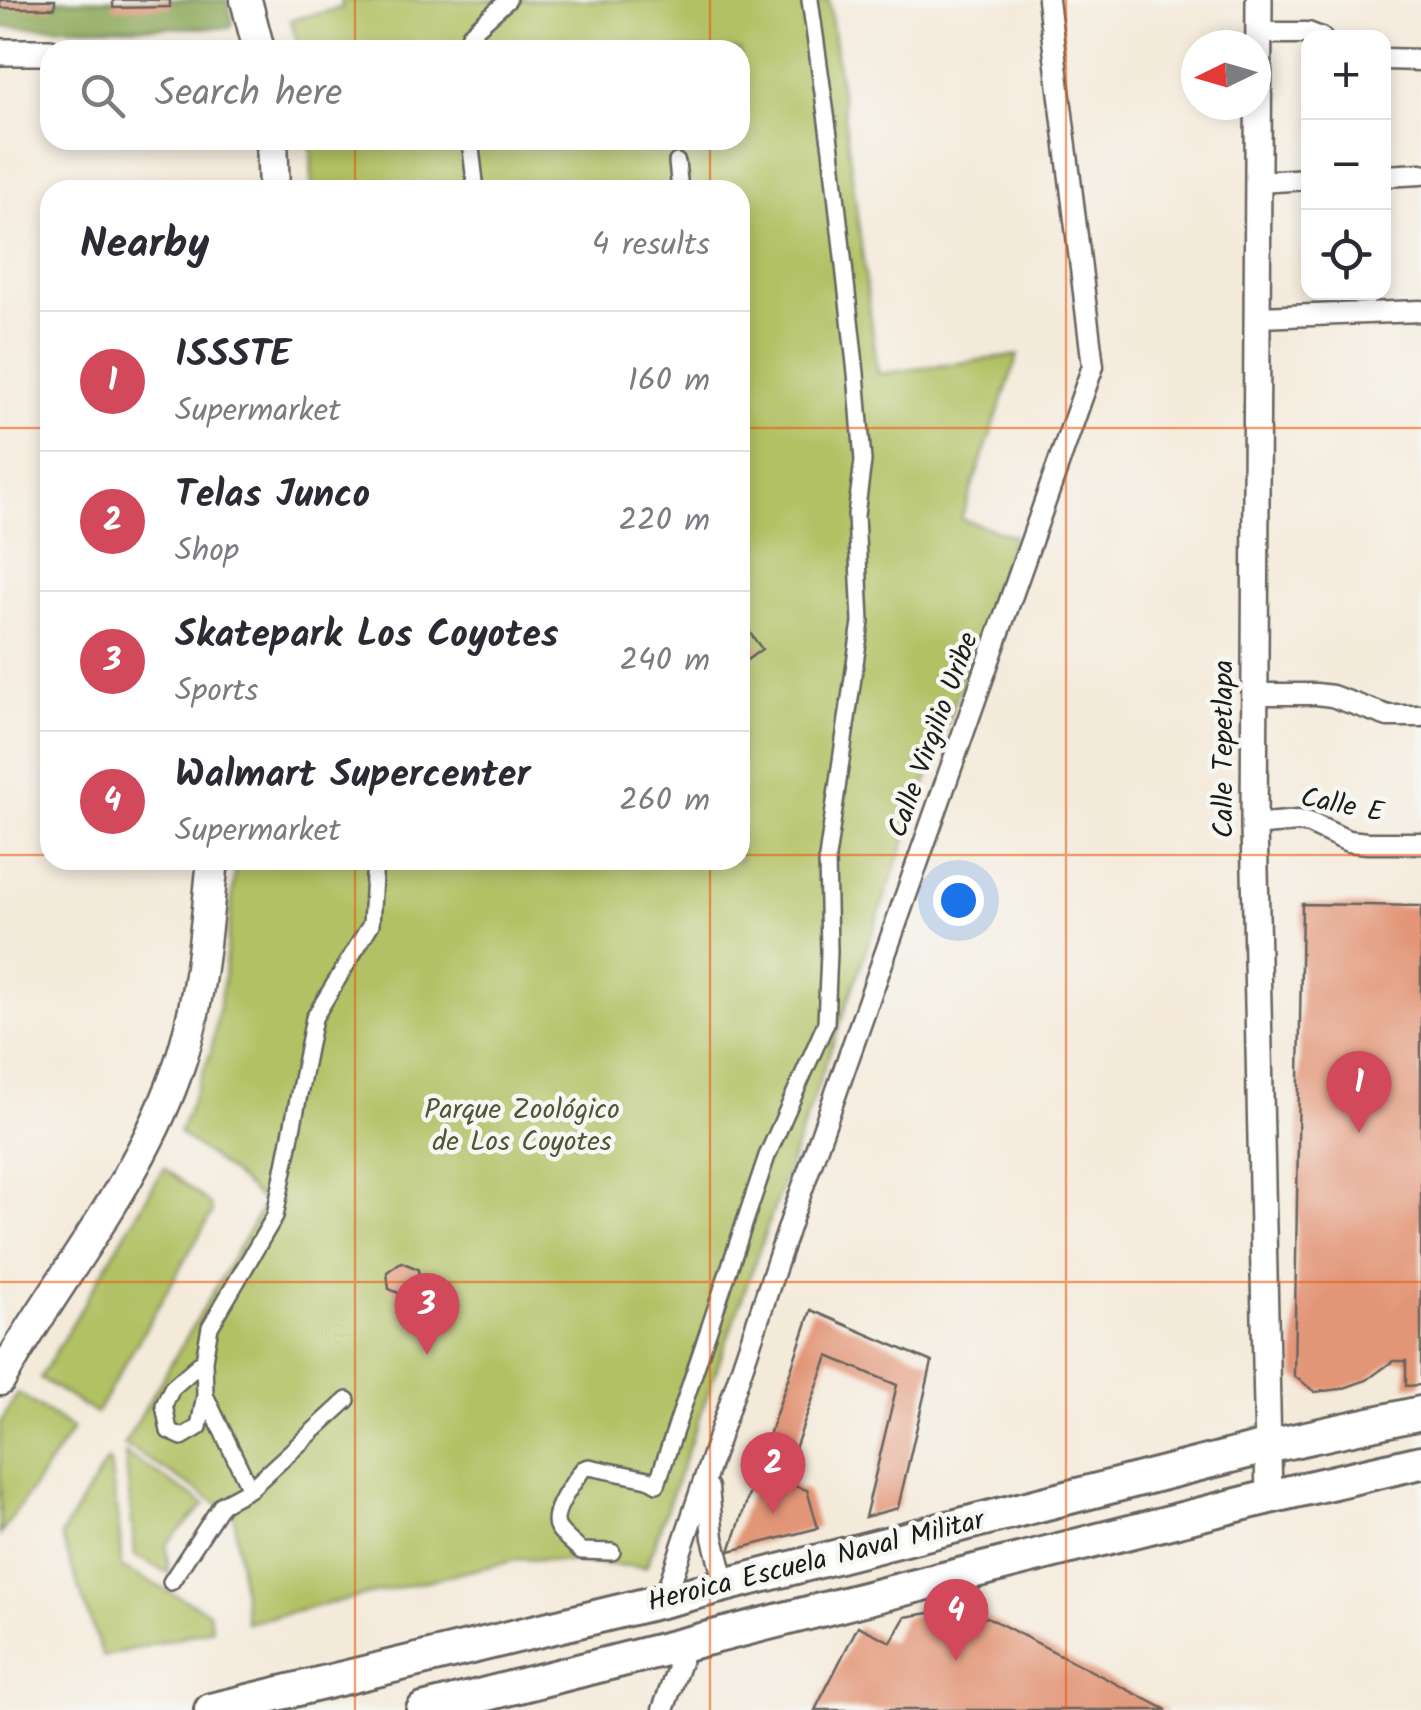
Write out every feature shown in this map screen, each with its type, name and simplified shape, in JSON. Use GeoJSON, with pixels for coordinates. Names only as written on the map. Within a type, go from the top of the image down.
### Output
{"type":"FeatureCollection","features":[{"type":"Feature","properties":{"kind":"main road"},"geometry":{"type":"LineString","coordinates":[[246,0],[256,40]]}},
{"type":"Feature","properties":{"kind":"main road"},"geometry":{"type":"LineString","coordinates":[[272,150],[274,180]]}},
{"type":"Feature","properties":{"kind":"main road"},"geometry":{"type":"LineString","coordinates":[[2,1372],[147,1144],[174,1080],[192,1024],[199,986],[212,870]]}},
{"type":"Feature","properties":{"kind":"main road","name":"Heroica Escuela Naval Militar"},"geometry":{"type":"LineString","coordinates":[[211,1710],[299,1700],[725,1585],[1270,1446],[1421,1412]]}},
{"type":"Feature","properties":{"kind":"main road","name":"Heroica Escuela Naval Militar"},"geometry":{"type":"LineString","coordinates":[[423,1710],[1421,1462]]}},
{"type":"Feature","properties":{"kind":"street"},"geometry":{"type":"LineString","coordinates":[[468,40],[508,0]]}},
{"type":"Feature","properties":{"kind":"street"},"geometry":{"type":"LineString","coordinates":[[612,1552],[581,1551],[558,1527],[558,1508],[582,1469],[589,1467],[658,1484],[766,1156],[826,1023],[827,858],[861,622],[856,515],[862,461],[831,150],[810,0]]}},
{"type":"Feature","properties":{"kind":"street","name":"Calle Virgilio Uribe"},"geometry":{"type":"LineString","coordinates":[[664,1601],[795,1209],[1094,366],[1048,0]]}},
{"type":"Feature","properties":{"kind":"street","name":"Calle Tepetlapa"},"geometry":{"type":"LineString","coordinates":[[1258,30],[1260,0]]}},
{"type":"Feature","properties":{"kind":"street"},"geometry":{"type":"LineString","coordinates":[[1271,34],[1301,33]]}},
{"type":"Feature","properties":{"kind":"street"},"geometry":{"type":"LineString","coordinates":[[0,52],[40,52]]}},
{"type":"Feature","properties":{"kind":"street"},"geometry":{"type":"LineString","coordinates":[[1391,59],[1421,60]]}},
{"type":"Feature","properties":{"kind":"street","name":"Calle Tepetlapa"},"geometry":{"type":"LineString","coordinates":[[1258,120],[1254,825],[1270,1497]]}},
{"type":"Feature","properties":{"kind":"street"},"geometry":{"type":"LineString","coordinates":[[471,150],[475,180]]}},
{"type":"Feature","properties":{"kind":"street"},"geometry":{"type":"LineString","coordinates":[[677,162],[679,180]]}},
{"type":"Feature","properties":{"kind":"street"},"geometry":{"type":"LineString","coordinates":[[1391,176],[1421,174]]}},
{"type":"Feature","properties":{"kind":"street"},"geometry":{"type":"LineString","coordinates":[[1258,182],[1301,180]]}},
{"type":"Feature","properties":{"kind":"street"},"geometry":{"type":"LineString","coordinates":[[1258,317],[1421,311]]}},
{"type":"Feature","properties":{"kind":"street"},"geometry":{"type":"LineString","coordinates":[[1253,694],[1332,696],[1388,716],[1421,716]]}},
{"type":"Feature","properties":{"kind":"street","name":"Calle E"},"geometry":{"type":"LineString","coordinates":[[1254,825],[1298,821],[1348,841],[1421,843]]}},
{"type":"Feature","properties":{"kind":"street"},"geometry":{"type":"LineString","coordinates":[[204,1360],[172,1388],[164,1405],[169,1432],[182,1437],[199,1427],[210,1327],[275,1216],[314,1018],[370,924],[373,870]]}},
{"type":"Feature","properties":{"kind":"street"},"geometry":{"type":"LineString","coordinates":[[205,1395],[250,1489]]}},
{"type":"Feature","properties":{"kind":"street"},"geometry":{"type":"LineString","coordinates":[[171,1582],[222,1504],[250,1489],[347,1400]]}},
{"type":"Feature","properties":{"kind":"street","name":"Calle Virgilio Uribe"},"geometry":{"type":"LineString","coordinates":[[708,1471],[708,1505],[725,1585]]}},
{"type":"Feature","properties":{"kind":"street"},"geometry":{"type":"LineString","coordinates":[[663,1710],[688,1642]]}},
{"type":"Feature","properties":{"kind":"green space"},"geometry":{"type":"Polygon","coordinates":[[[0,0],[227,0],[233,24],[230,28],[0,27],[0,0]]]}},
{"type":"Feature","properties":{"kind":"green space","name":"Parque Zoológico de Los Coyotes"},"geometry":{"type":"Polygon","coordinates":[[[341,0],[829,0],[878,374],[1018,355],[961,519],[1014,536],[646,1567],[521,1559],[246,1623],[234,1514],[124,1444],[265,1203],[179,1133],[211,1052],[224,977],[235,870],[750,870],[750,180],[312,180],[311,150],[750,150],[750,40],[297,40],[290,20],[342,8],[341,0]]]}},
{"type":"Feature","properties":{"kind":"green space"},"geometry":{"type":"Polygon","coordinates":[[[164,1168],[210,1204],[212,1213],[96,1414],[40,1378],[164,1168]]]}},
{"type":"Feature","properties":{"kind":"green space"},"geometry":{"type":"Polygon","coordinates":[[[18,1393],[73,1429],[0,1535],[0,1423],[18,1393]]]}},
{"type":"Feature","properties":{"kind":"green space"},"geometry":{"type":"Polygon","coordinates":[[[125,1453],[205,1504],[166,1545],[169,1573],[135,1556],[125,1453]]]}},
{"type":"Feature","properties":{"kind":"green space"},"geometry":{"type":"Polygon","coordinates":[[[107,1460],[121,1567],[209,1612],[212,1629],[103,1657],[61,1536],[107,1460]]]}},
{"type":"Feature","properties":{"kind":"building"},"geometry":{"type":"Polygon","coordinates":[[[0,0],[55,0],[55,8],[0,8],[0,0]]]}},
{"type":"Feature","properties":{"kind":"building"},"geometry":{"type":"Polygon","coordinates":[[[113,0],[170,0],[170,7],[113,8],[113,0]]]}},
{"type":"Feature","properties":{"kind":"building"},"geometry":{"type":"Polygon","coordinates":[[[750,633],[762,649],[750,658],[750,633]]]}},
{"type":"Feature","properties":{"kind":"building"},"geometry":{"type":"Polygon","coordinates":[[[1302,904],[1421,906],[1421,1385],[1406,1386],[1406,1361],[1393,1361],[1367,1380],[1341,1389],[1315,1392],[1294,1376],[1302,904]]]}},
{"type":"Feature","properties":{"kind":"building"},"geometry":{"type":"Polygon","coordinates":[[[401,1262],[418,1269],[420,1286],[405,1296],[389,1289],[387,1272],[401,1262]]]}},
{"type":"Feature","properties":{"kind":"building"},"geometry":{"type":"Polygon","coordinates":[[[811,1310],[932,1362],[898,1508],[865,1517],[897,1385],[828,1356],[783,1482],[807,1490],[818,1528],[730,1551],[811,1310]]]}},
{"type":"Feature","properties":{"kind":"building"},"geometry":{"type":"Polygon","coordinates":[[[954,1609],[973,1620],[987,1617],[1167,1710],[815,1710],[858,1626],[891,1642],[905,1617],[954,1609]]]}},
{"type":"Feature","properties":{"kind":"place","name":"ISSSTE"},"geometry":{"type":"Point","coordinates":[1359,1133]}},
{"type":"Feature","properties":{"kind":"place","name":"Skatepark Los Coyotes"},"geometry":{"type":"Point","coordinates":[427,1355]}},
{"type":"Feature","properties":{"kind":"place","name":"Telas Junco"},"geometry":{"type":"Point","coordinates":[773,1514]}},
{"type":"Feature","properties":{"kind":"place","name":"Walmart Supercenter"},"geometry":{"type":"Point","coordinates":[956,1661]}}]}
